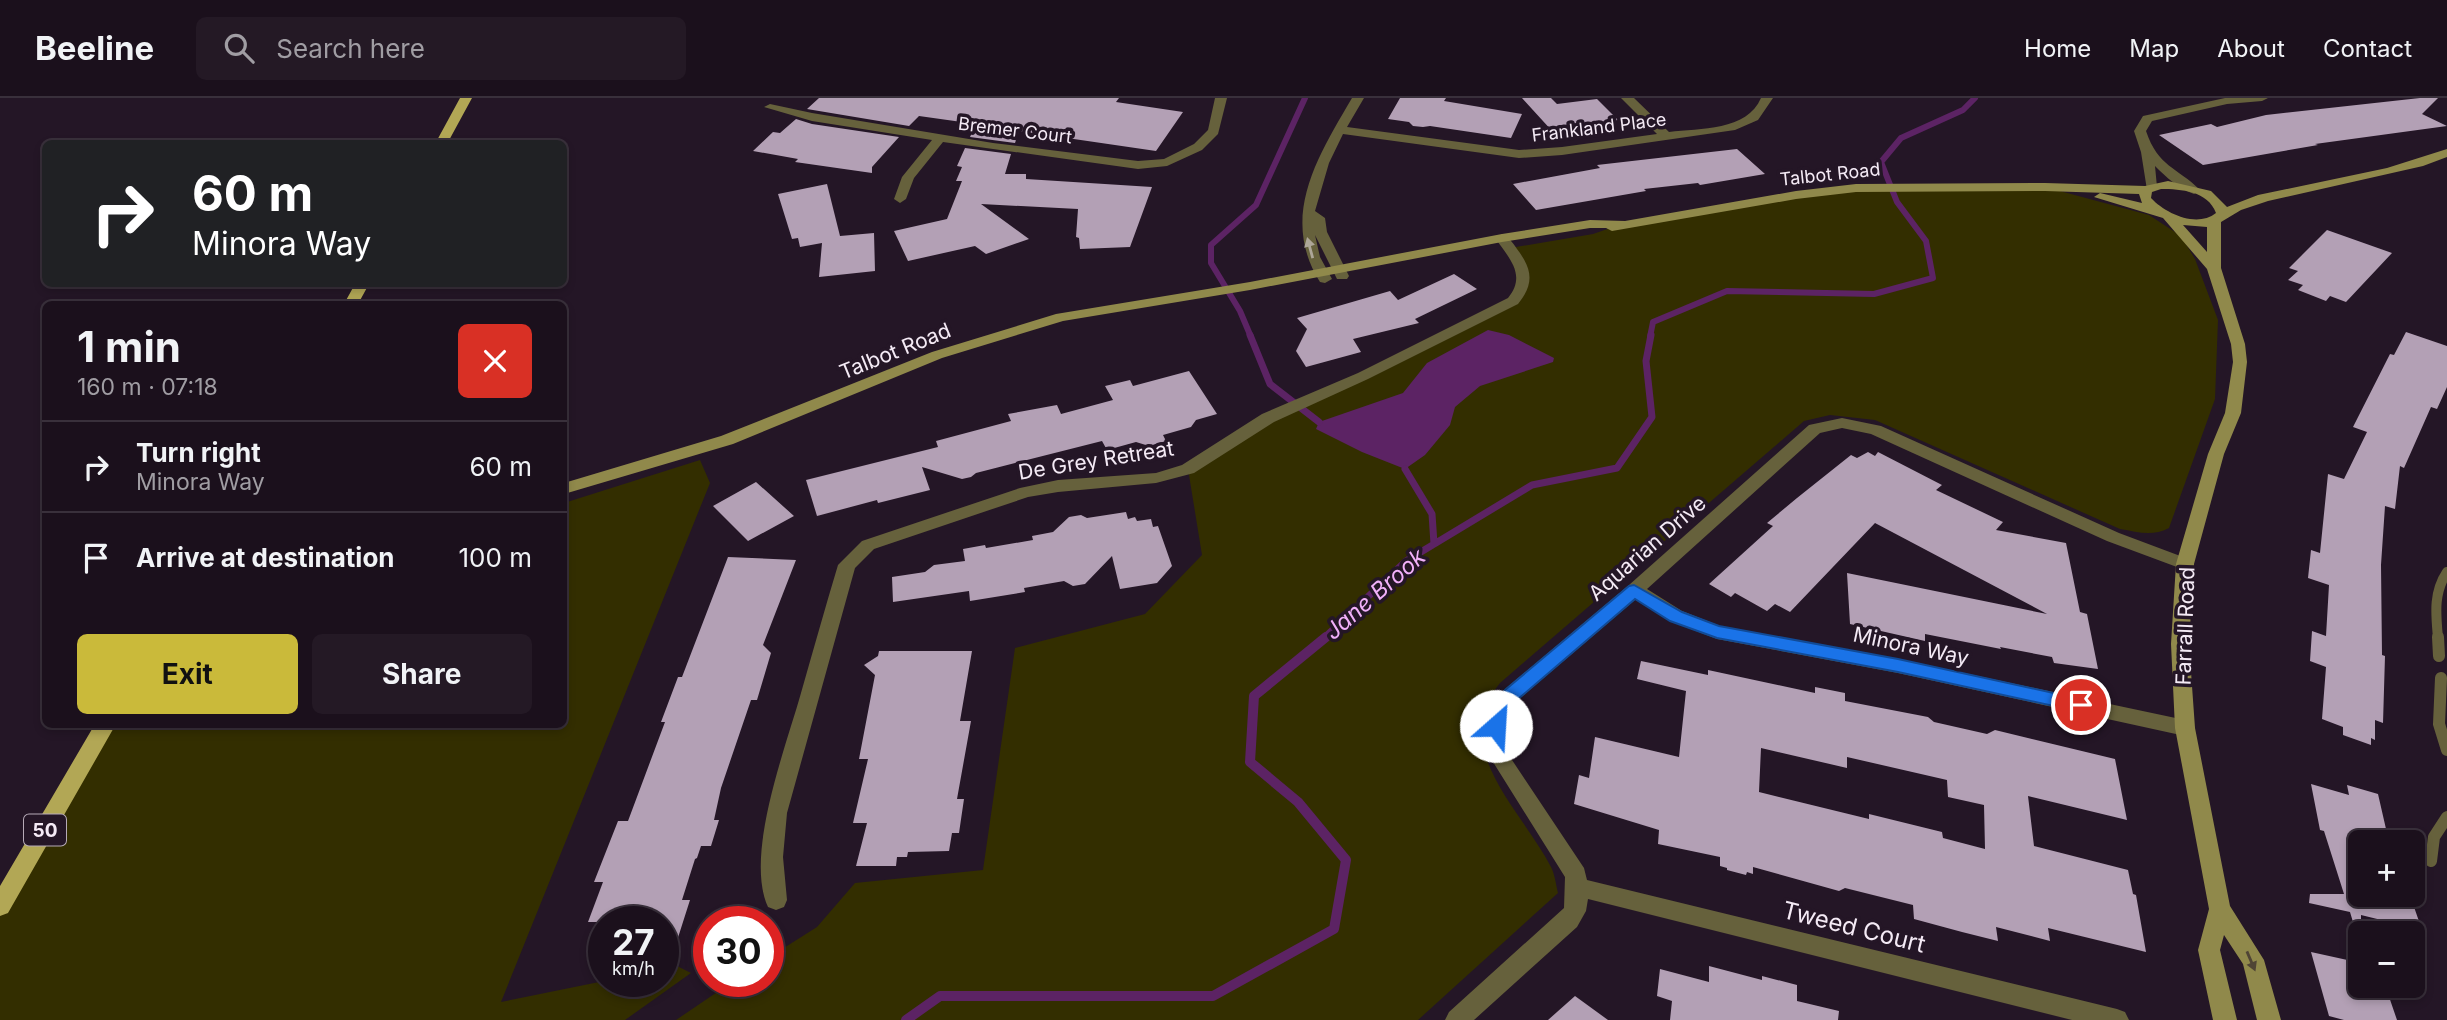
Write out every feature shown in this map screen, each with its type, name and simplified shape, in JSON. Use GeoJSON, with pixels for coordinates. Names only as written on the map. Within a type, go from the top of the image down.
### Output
{"type":"FeatureCollection","features":[{"type":"Feature","properties":{"kind":"main road"},"geometry":{"type":"LineString","coordinates":[[443,140],[466,98]]}},
{"type":"Feature","properties":{"kind":"main road"},"geometry":{"type":"LineString","coordinates":[[2207,195],[2277,192],[2381,174],[2447,153]]}},
{"type":"Feature","properties":{"kind":"main road","name":"Talbot Road"},"geometry":{"type":"LineString","coordinates":[[567,488],[726,440],[937,355],[1061,317],[1250,286],[1281,287],[1322,275],[1506,243],[1593,234],[1622,224],[1796,195],[1881,187],[2148,188],[2170,185],[2207,195]]}},
{"type":"Feature","properties":{"kind":"main road","name":"Talbot Road"},"geometry":{"type":"LineString","coordinates":[[2045,187],[2122,200],[2193,222],[2219,217]]}},
{"type":"Feature","properties":{"kind":"main road","name":"Farrall Road"},"geometry":{"type":"LineString","coordinates":[[2148,188],[2144,199],[2162,213],[2214,268],[2231,316],[2240,362],[2233,413],[2216,454],[2185,564],[2180,644],[2185,728],[2220,909],[2253,960],[2269,1020]]}},
{"type":"Feature","properties":{"kind":"main road"},"geometry":{"type":"LineString","coordinates":[[2219,217],[2245,202],[2277,192]]}},
{"type":"Feature","properties":{"kind":"main road"},"geometry":{"type":"LineString","coordinates":[[2207,195],[2220,204],[2219,217]]}},
{"type":"Feature","properties":{"kind":"main road","name":"Farrall Road"},"geometry":{"type":"LineString","coordinates":[[2214,268],[2219,217]]}},
{"type":"Feature","properties":{"kind":"main road","name":"50"},"geometry":{"type":"LineString","coordinates":[[0,906],[104,728]]}},
{"type":"Feature","properties":{"kind":"main road","name":"Farrall Road"},"geometry":{"type":"LineString","coordinates":[[2220,909],[2209,950],[2225,1020]]}},
{"type":"Feature","properties":{"kind":"street","name":"Bremer Court"},"geometry":{"type":"LineString","coordinates":[[770,107],[812,117],[941,137],[1130,164],[1154,164],[1179,159],[1208,139],[1214,131],[1221,98]]}},
{"type":"Feature","properties":{"kind":"street"},"geometry":{"type":"LineString","coordinates":[[1322,275],[1307,243],[1307,220],[1319,172],[1339,130],[1359,98]]}},
{"type":"Feature","properties":{"kind":"street"},"geometry":{"type":"LineString","coordinates":[[1627,98],[1666,136]]}},
{"type":"Feature","properties":{"kind":"street","name":"Frankland Place"},"geometry":{"type":"LineString","coordinates":[[1339,130],[1519,153],[1562,151],[1743,124],[1760,114],[1767,98]]}},
{"type":"Feature","properties":{"kind":"street"},"geometry":{"type":"LineString","coordinates":[[2148,188],[2147,152],[2140,131],[2147,118],[2227,101],[2262,98]]}},
{"type":"Feature","properties":{"kind":"street"},"geometry":{"type":"LineString","coordinates":[[901,199],[908,177],[941,137]]}},
{"type":"Feature","properties":{"kind":"street"},"geometry":{"type":"LineString","coordinates":[[2147,152],[2173,177],[2194,190]]}},
{"type":"Feature","properties":{"kind":"street"},"geometry":{"type":"LineString","coordinates":[[1310,213],[1318,218],[1320,232],[1339,272]]}},
{"type":"Feature","properties":{"kind":"street","name":"De Grey Retreat"},"geometry":{"type":"LineString","coordinates":[[776,900],[772,857],[776,813],[843,578],[847,565],[855,555],[884,538],[1026,492],[1058,486],[1156,478],[1188,469],[1282,411],[1363,376],[1513,301],[1526,282],[1524,270],[1506,243]]}},
{"type":"Feature","properties":{"kind":"street","name":"Aquarian Drive"},"geometry":{"type":"LineString","coordinates":[[1577,887],[1576,875],[1503,762],[1497,743],[1496,726],[1501,709],[1511,695],[1815,429],[1827,424],[1842,423],[1875,430],[2113,537],[2185,564]]}},
{"type":"Feature","properties":{"kind":"street","name":"Minora Way"},"geometry":{"type":"LineString","coordinates":[[1634,590],[1676,616],[1717,632],[1898,666],[2185,728]]}},
{"type":"Feature","properties":{"kind":"street"},"geometry":{"type":"LineString","coordinates":[[1457,1020],[1569,920],[1575,911],[1577,887]]}},
{"type":"Feature","properties":{"kind":"street","name":"Tweed Court"},"geometry":{"type":"LineString","coordinates":[[1577,887],[2117,1020]]}},
{"type":"Feature","properties":{"kind":"lane"},"geometry":{"type":"LineString","coordinates":[[2439,656],[2435,607],[2440,580],[2447,572]]}},
{"type":"Feature","properties":{"kind":"lane"},"geometry":{"type":"LineString","coordinates":[[2441,678],[2439,735],[2447,750]]}},
{"type":"Feature","properties":{"kind":"lane"},"geometry":{"type":"LineString","coordinates":[[2431,861],[2431,844],[2437,827],[2447,817]]}},
{"type":"Feature","properties":{"kind":"shaded area"},"geometry":{"type":"Polygon","coordinates":[[[2045,187],[2149,215],[2181,236],[2195,259],[2218,320],[2215,399],[2169,528],[2151,533],[2120,529],[1875,420],[1830,415],[1804,421],[1500,683],[1486,707],[1482,731],[1485,754],[1508,801],[1551,867],[1558,893],[1418,1020],[676,1020],[710,997],[784,997],[784,948],[817,927],[855,883],[983,870],[1015,648],[1145,614],[1202,555],[1188,469],[1256,425],[1521,293],[1510,248],[1593,234],[1622,224],[1822,191],[2045,187]]]}},
{"type":"Feature","properties":{"kind":"shaded area"},"geometry":{"type":"Polygon","coordinates":[[[1488,330],[1509,335],[1554,358],[1553,362],[1480,386],[1455,407],[1450,425],[1425,455],[1405,469],[1362,452],[1316,429],[1319,422],[1403,393],[1427,363],[1488,330]]]}},
{"type":"Feature","properties":{"kind":"shaded area"},"geometry":{"type":"Polygon","coordinates":[[[700,460],[710,483],[501,1002],[588,984],[588,997],[657,997],[625,1020],[0,1020],[0,910],[104,728],[567,728],[567,502],[700,460]]]}},
{"type":"Feature","properties":{"kind":"shaded area"},"geometry":{"type":"Polygon","coordinates":[[[679,967],[691,973],[679,982],[679,967]]]}},
{"type":"Feature","properties":{"kind":"building"},"geometry":{"type":"Polygon","coordinates":[[[819,98],[1119,98],[1116,102],[1183,112],[1156,151],[1019,131],[1015,143],[970,137],[976,124],[919,116],[909,126],[807,109],[819,98]]]}},
{"type":"Feature","properties":{"kind":"building"},"geometry":{"type":"Polygon","coordinates":[[[1400,98],[1446,98],[1444,101],[1522,114],[1511,138],[1413,126],[1409,122],[1388,119],[1400,98]]]}},
{"type":"Feature","properties":{"kind":"building"},"geometry":{"type":"Polygon","coordinates":[[[1522,98],[1551,98],[1557,104],[1597,99],[1618,120],[1553,132],[1522,98]]]}},
{"type":"Feature","properties":{"kind":"building"},"geometry":{"type":"Polygon","coordinates":[[[2438,98],[2422,114],[2447,126],[2315,144],[2318,145],[2203,165],[2159,135],[2211,124],[2217,127],[2266,115],[2438,98]]]}},
{"type":"Feature","properties":{"kind":"building"},"geometry":{"type":"Polygon","coordinates":[[[796,119],[812,124],[899,137],[872,167],[872,173],[795,162],[798,159],[753,151],[773,132],[780,133],[796,119]]]}},
{"type":"Feature","properties":{"kind":"building"},"geometry":{"type":"Polygon","coordinates":[[[965,148],[1011,154],[1005,174],[1026,174],[1026,179],[1152,187],[1130,247],[1080,249],[1079,238],[1076,237],[1078,209],[981,204],[1029,239],[986,254],[975,246],[908,261],[894,231],[947,219],[962,181],[956,181],[962,167],[957,166],[965,148]]]}},
{"type":"Feature","properties":{"kind":"building"},"geometry":{"type":"Polygon","coordinates":[[[1737,149],[1765,174],[1700,185],[1698,183],[1644,189],[1646,191],[1536,210],[1513,184],[1600,168],[1597,165],[1737,149]]]}},
{"type":"Feature","properties":{"kind":"building"},"geometry":{"type":"Polygon","coordinates":[[[827,184],[840,236],[874,233],[875,271],[819,277],[822,243],[800,247],[798,238],[792,239],[778,194],[827,184]]]}},
{"type":"Feature","properties":{"kind":"building"},"geometry":{"type":"Polygon","coordinates":[[[2327,230],[2392,253],[2346,302],[2330,296],[2326,301],[2298,290],[2303,285],[2288,280],[2298,271],[2289,268],[2327,230]]]}},
{"type":"Feature","properties":{"kind":"building"},"geometry":{"type":"Polygon","coordinates":[[[1454,274],[1477,289],[1415,319],[1419,323],[1353,339],[1361,352],[1306,367],[1296,351],[1307,329],[1297,318],[1390,291],[1398,300],[1454,274]]]}},
{"type":"Feature","properties":{"kind":"building"},"geometry":{"type":"Polygon","coordinates":[[[2406,332],[2447,346],[2447,387],[2437,409],[2431,407],[2404,468],[2400,466],[2395,509],[2385,506],[2381,565],[2382,655],[2385,656],[2383,723],[2375,720],[2375,740],[2371,738],[2371,745],[2343,735],[2343,727],[2322,719],[2326,667],[2310,661],[2312,631],[2326,636],[2329,585],[2308,578],[2311,550],[2320,553],[2328,474],[2344,479],[2367,432],[2353,427],[2390,354],[2394,355],[2406,332]]]}},
{"type":"Feature","properties":{"kind":"building"},"geometry":{"type":"Polygon","coordinates":[[[1189,371],[1217,414],[1196,420],[1191,427],[1163,435],[1166,441],[1149,446],[1136,442],[1107,450],[1102,441],[976,473],[962,479],[922,467],[930,490],[878,503],[877,500],[817,516],[806,480],[938,447],[936,441],[1011,421],[1008,414],[1057,405],[1061,414],[1113,400],[1105,386],[1130,380],[1133,386],[1189,371]]]}},
{"type":"Feature","properties":{"kind":"building"},"geometry":{"type":"Polygon","coordinates":[[[1868,452],[1875,456],[1878,452],[1942,485],[1936,490],[2003,522],[1996,530],[2066,543],[2080,612],[2087,614],[2098,669],[2054,663],[2052,657],[2000,647],[2001,649],[1925,634],[1925,641],[1850,624],[1847,573],[2047,614],[1875,523],[1790,612],[1775,604],[1767,611],[1735,593],[1731,597],[1709,584],[1773,526],[1767,523],[1797,498],[1851,455],[1857,458],[1868,452]]]}},
{"type":"Feature","properties":{"kind":"building"},"geometry":{"type":"Polygon","coordinates":[[[756,482],[794,516],[748,541],[713,506],[756,482]]]}},
{"type":"Feature","properties":{"kind":"building"},"geometry":{"type":"Polygon","coordinates":[[[1126,512],[1128,519],[1151,519],[1153,527],[1158,526],[1172,566],[1157,583],[1120,589],[1112,556],[1085,584],[1073,586],[1064,581],[1024,588],[1025,592],[970,601],[969,591],[893,602],[892,577],[925,572],[934,565],[965,561],[963,549],[1033,540],[1032,536],[1053,532],[1069,517],[1081,515],[1087,518],[1126,512]]]}},
{"type":"Feature","properties":{"kind":"building"},"geometry":{"type":"Polygon","coordinates":[[[728,557],[796,560],[763,645],[771,653],[757,700],[751,700],[721,788],[714,820],[719,820],[711,846],[701,846],[682,900],[690,900],[679,934],[679,906],[594,906],[603,882],[594,882],[618,821],[628,821],[665,722],[661,722],[678,677],[682,677],[728,557]]]}},
{"type":"Feature","properties":{"kind":"building"},"geometry":{"type":"Polygon","coordinates":[[[879,651],[972,651],[960,721],[971,721],[957,799],[964,799],[959,833],[952,833],[949,851],[908,852],[907,857],[897,857],[896,866],[856,866],[867,823],[853,823],[868,759],[859,759],[875,675],[864,665],[878,656],[879,651]]]}},
{"type":"Feature","properties":{"kind":"building"},"geometry":{"type":"Polygon","coordinates":[[[1641,661],[1708,675],[1708,670],[1815,693],[1815,687],[1845,693],[1845,701],[1928,717],[1934,722],[1987,734],[1995,730],[2115,759],[2127,820],[2028,796],[2034,846],[2128,870],[2133,894],[2136,895],[2146,952],[2048,928],[2050,941],[1996,927],[1998,941],[1962,932],[1914,919],[1913,905],[1845,888],[1839,891],[1753,867],[1753,874],[1747,872],[1746,875],[1727,870],[1720,866],[1720,857],[1658,844],[1659,830],[1574,804],[1579,775],[1589,778],[1595,737],[1679,757],[1686,691],[1637,679],[1641,661]],[[1761,748],[1759,792],[1869,819],[1869,814],[1942,832],[1943,838],[1985,849],[1984,805],[1948,797],[1947,780],[1847,757],[1847,768],[1761,748]]]}},
{"type":"Feature","properties":{"kind":"building"},"geometry":{"type":"Polygon","coordinates":[[[2311,784],[2349,795],[2347,785],[2378,794],[2386,830],[2348,830],[2348,907],[2414,907],[2419,921],[2385,921],[2361,915],[2361,921],[2353,921],[2350,912],[2309,903],[2310,894],[2344,894],[2324,831],[2320,830],[2311,784]]]}},
{"type":"Feature","properties":{"kind":"building"},"geometry":{"type":"Polygon","coordinates":[[[2311,952],[2348,960],[2348,998],[2389,998],[2397,1020],[2344,1020],[2329,1016],[2311,952]]]}},
{"type":"Feature","properties":{"kind":"building"},"geometry":{"type":"Polygon","coordinates":[[[1709,966],[1762,980],[1762,976],[1797,985],[1797,1001],[1839,1011],[1838,1020],[1670,1020],[1672,1001],[1657,996],[1660,969],[1709,982],[1709,966]]]}},
{"type":"Feature","properties":{"kind":"building"},"geometry":{"type":"Polygon","coordinates":[[[1575,996],[1608,1020],[1548,1020],[1575,996]]]}},
{"type":"Feature","properties":{"kind":"waterway"},"geometry":{"type":"LineString","coordinates":[[1251,337],[1240,311],[1211,263],[1211,245],[1256,205],[1305,98]]}},
{"type":"Feature","properties":{"kind":"waterway","name":"Jane Brook"},"geometry":{"type":"LineString","coordinates":[[1650,337],[1653,322],[1727,291],[1874,294],[1933,278],[1926,241],[1897,202],[1881,162],[1901,138],[1963,110],[1975,98]]}},
{"type":"Feature","properties":{"kind":"waterway"},"geometry":{"type":"LineString","coordinates":[[1250,335],[1270,384],[1319,422]]}},
{"type":"Feature","properties":{"kind":"waterway","name":"Jane Brook"},"geometry":{"type":"LineString","coordinates":[[1324,638],[1406,561],[1532,485],[1617,468],[1652,417],[1646,361],[1651,335]]}},
{"type":"Feature","properties":{"kind":"waterway"},"geometry":{"type":"LineString","coordinates":[[1405,469],[1432,514],[1434,544]]}},
{"type":"Feature","properties":{"kind":"waterway","name":"Jane Brook"},"geometry":{"type":"LineString","coordinates":[[906,1020],[940,996],[1213,996],[1334,929],[1346,860],[1298,802],[1250,762],[1254,696],[1326,637]]}},
{"type":"Feature","properties":{"kind":"route"},"geometry":{"type":"LineString","coordinates":[[1496,726],[1501,709],[1511,695],[1634,590],[1676,616],[1717,632],[1898,666],[2081,705]]}}]}
